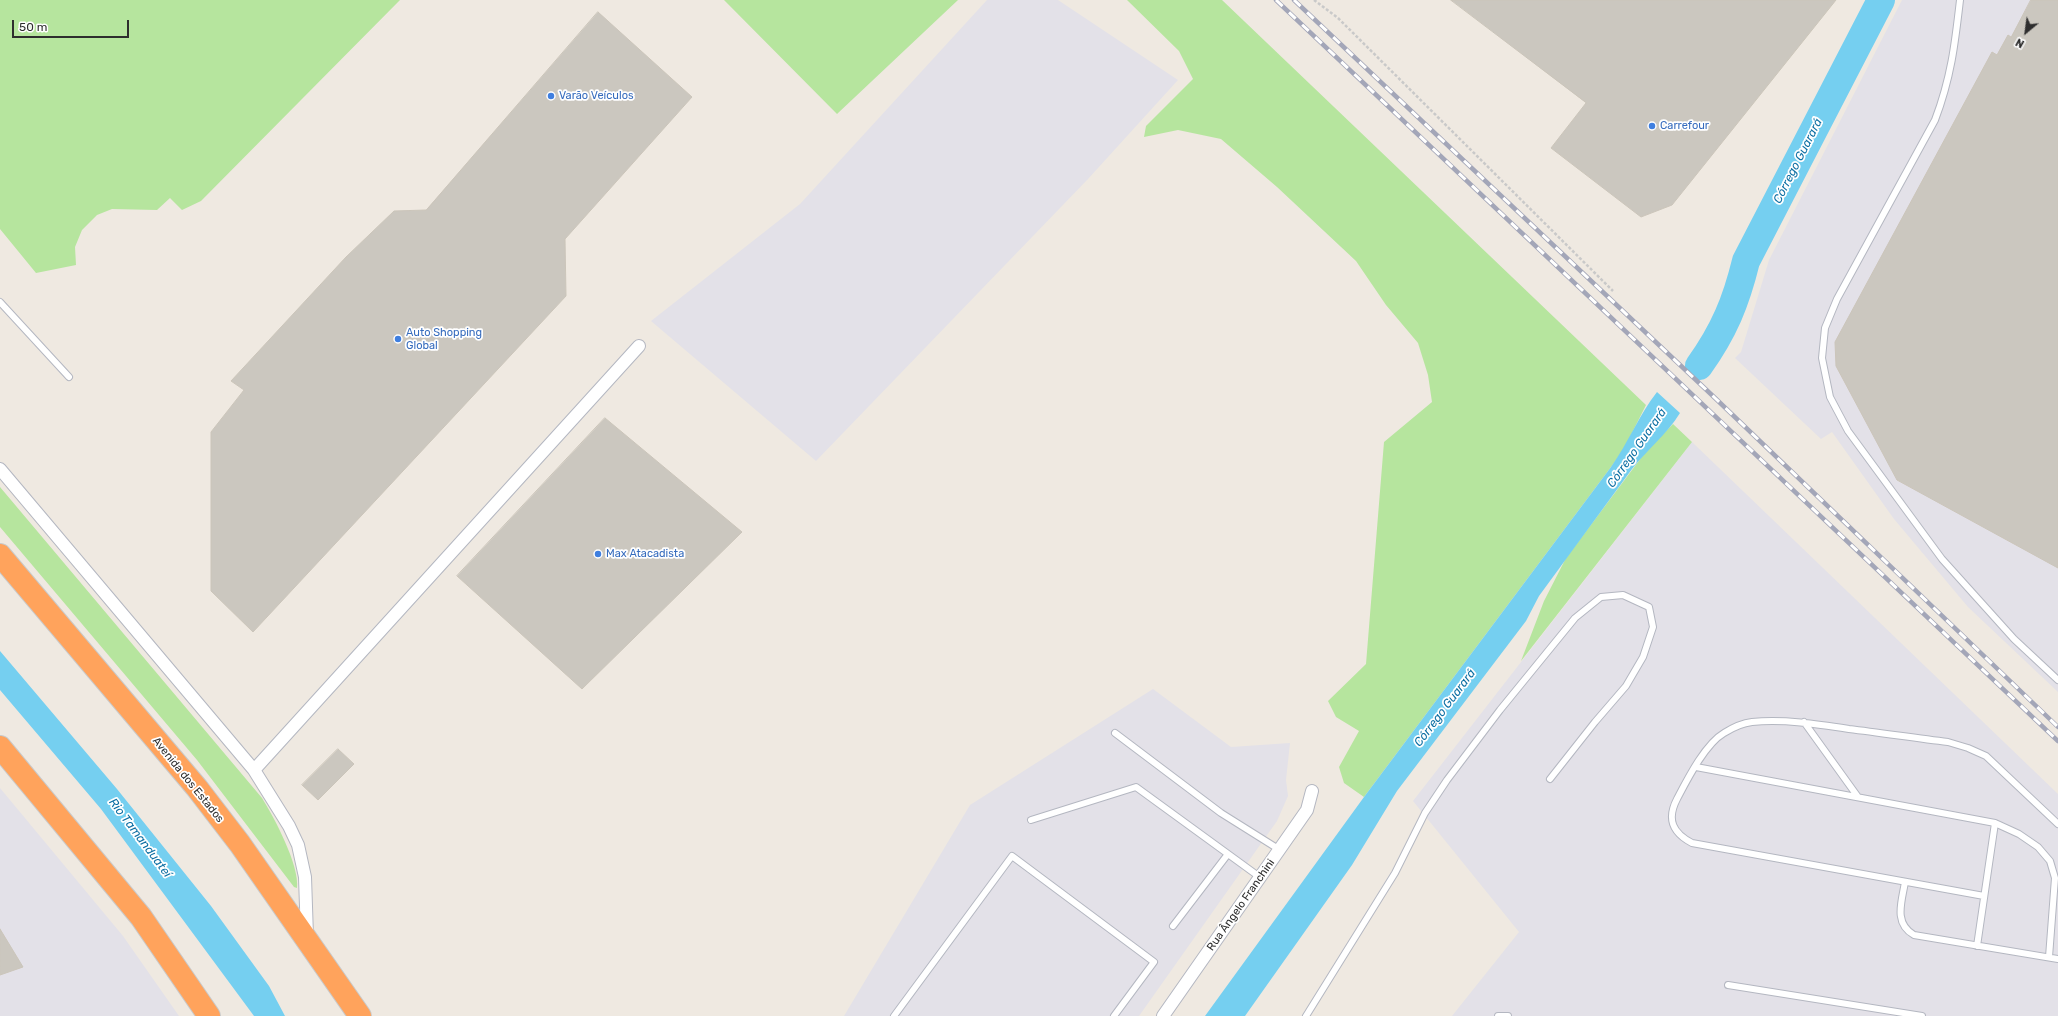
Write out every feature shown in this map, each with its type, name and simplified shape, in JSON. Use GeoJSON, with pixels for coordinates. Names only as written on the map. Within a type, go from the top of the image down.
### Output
{"type":"FeatureCollection","features":[{"type":"Feature","properties":{"kind":"highway","name":"Avenida dos Estados"},"geometry":{"type":"LineString","coordinates":[[0,555],[196,788],[240,844],[308,938],[360,1016]]}},
{"type":"Feature","properties":{"kind":"highway"},"geometry":{"type":"LineString","coordinates":[[0,747],[141,917],[209,1016]]}},
{"type":"Feature","properties":{"kind":"street"},"geometry":{"type":"LineString","coordinates":[[254,770],[639,346]]}},
{"type":"Feature","properties":{"kind":"street"},"geometry":{"type":"LineString","coordinates":[[0,469],[254,770],[289,826],[298,845],[305,878],[308,938]]}},
{"type":"Feature","properties":{"kind":"street","name":"Rua Ângelo Franchini"},"geometry":{"type":"LineString","coordinates":[[1163,1016],[1261,878],[1307,810],[1312,791]]}},
{"type":"Feature","properties":{"kind":"lane"},"geometry":{"type":"LineString","coordinates":[[1960,0],[1953,60],[1946,91],[1937,112],[1837,299],[1825,328],[1822,358],[1830,397],[1848,431],[1942,559],[2014,639],[2058,680]]}},
{"type":"Feature","properties":{"kind":"lane"},"geometry":{"type":"LineString","coordinates":[[0,302],[69,377]]}},
{"type":"Feature","properties":{"kind":"lane"},"geometry":{"type":"LineString","coordinates":[[1306,1016],[1394,873],[1425,813],[1447,780],[1500,710],[1575,618],[1601,597],[1623,595],[1649,607],[1653,627],[1643,657],[1626,686],[1595,722],[1550,779]]}},
{"type":"Feature","properties":{"kind":"lane"},"geometry":{"type":"LineString","coordinates":[[1984,896],[1692,843],[1681,838],[1673,827],[1672,815],[1676,801],[1696,767],[1710,747],[1723,733],[1738,726],[1752,722],[1804,722],[1948,742],[1968,748],[1986,756],[2058,824]]}},
{"type":"Feature","properties":{"kind":"lane"},"geometry":{"type":"LineString","coordinates":[[1804,722],[1858,797]]}},
{"type":"Feature","properties":{"kind":"lane"},"geometry":{"type":"LineString","coordinates":[[1115,733],[1220,813],[1280,850]]}},
{"type":"Feature","properties":{"kind":"lane"},"geometry":{"type":"LineString","coordinates":[[1696,767],[1995,823],[2019,834],[2038,847],[2050,861],[2055,878],[2049,957]]}},
{"type":"Feature","properties":{"kind":"lane"},"geometry":{"type":"LineString","coordinates":[[1031,820],[1136,787],[1261,878]]}},
{"type":"Feature","properties":{"kind":"lane"},"geometry":{"type":"LineString","coordinates":[[1977,946],[1995,823]]}},
{"type":"Feature","properties":{"kind":"lane"},"geometry":{"type":"LineString","coordinates":[[1173,926],[1228,854]]}},
{"type":"Feature","properties":{"kind":"lane"},"geometry":{"type":"LineString","coordinates":[[894,1016],[1012,856],[1154,962],[1114,1016]]}},
{"type":"Feature","properties":{"kind":"lane"},"geometry":{"type":"LineString","coordinates":[[1905,882],[1900,919],[1907,932],[1914,935],[1977,946],[2058,958]]}},
{"type":"Feature","properties":{"kind":"lane"},"geometry":{"type":"LineString","coordinates":[[1728,985],[1922,1016]]}},
{"type":"Feature","properties":{"kind":"lane"},"geometry":{"type":"LineString","coordinates":[[1498,1016],[1508,1016]]}},
{"type":"Feature","properties":{"kind":"path"},"geometry":{"type":"LineString","coordinates":[[1314,0],[1338,18],[1613,291]]}},
{"type":"Feature","properties":{"kind":"shaded area"},"geometry":{"type":"Polygon","coordinates":[[[987,0],[1058,0],[1178,80],[1088,179],[816,461],[651,321],[800,204],[987,0]]]}},
{"type":"Feature","properties":{"kind":"shaded area"},"geometry":{"type":"Polygon","coordinates":[[[1902,0],[2058,0],[2058,692],[1968,607],[1894,519],[1832,432],[1821,439],[1735,358],[1741,352],[1769,260],[1902,0]]]}},
{"type":"Feature","properties":{"kind":"shaded area"},"geometry":{"type":"Polygon","coordinates":[[[1692,442],[2058,794],[2058,1016],[1452,1016],[1519,932],[1413,801],[1692,442]]]}},
{"type":"Feature","properties":{"kind":"shaded area"},"geometry":{"type":"Polygon","coordinates":[[[1153,689],[1231,747],[1290,743],[1286,780],[1288,796],[1277,821],[1139,1016],[844,1016],[970,805],[1153,689]]]}},
{"type":"Feature","properties":{"kind":"shaded area"},"geometry":{"type":"Polygon","coordinates":[[[0,788],[123,936],[179,1016],[0,1016],[0,788]]]}},
{"type":"Feature","properties":{"kind":"green space"},"geometry":{"type":"Polygon","coordinates":[[[0,0],[400,0],[201,201],[182,210],[170,198],[157,210],[112,209],[97,215],[82,230],[75,247],[76,265],[36,273],[0,229],[0,0]]]}},
{"type":"Feature","properties":{"kind":"green space"},"geometry":{"type":"Polygon","coordinates":[[[724,0],[958,0],[837,114],[724,0]]]}},
{"type":"Feature","properties":{"kind":"green space"},"geometry":{"type":"Polygon","coordinates":[[[1127,0],[1222,0],[1646,405],[1623,451],[1364,797],[1344,783],[1339,767],[1359,731],[1336,717],[1328,701],[1366,664],[1384,442],[1432,402],[1428,375],[1418,343],[1386,305],[1356,261],[1277,187],[1221,139],[1178,130],[1144,137],[1146,126],[1193,79],[1179,51],[1127,0]]]}},
{"type":"Feature","properties":{"kind":"green space"},"geometry":{"type":"Polygon","coordinates":[[[1673,424],[1692,442],[1521,661],[1544,601],[1566,558],[1647,450],[1673,424]]]}},
{"type":"Feature","properties":{"kind":"green space"},"geometry":{"type":"Polygon","coordinates":[[[0,487],[262,798],[285,842],[294,867],[297,879],[297,888],[294,887],[197,760],[0,527],[0,487]]]}},
{"type":"Feature","properties":{"kind":"water"},"geometry":{"type":"Polygon","coordinates":[[[1657,392],[1680,413],[1675,421],[1632,469],[1539,596],[1526,621],[1397,791],[1352,865],[1245,1016],[1205,1016],[1364,797],[1611,467],[1657,392]]]}},
{"type":"Feature","properties":{"kind":"water","name":"Rio Tamanduateí"},"geometry":{"type":"Polygon","coordinates":[[[0,651],[117,789],[211,906],[269,986],[285,1016],[254,1016],[101,809],[0,690],[0,651]]]}},
{"type":"Feature","properties":{"kind":"building","name":"Carrefour"},"geometry":{"type":"Polygon","coordinates":[[[1451,0],[1836,0],[1672,205],[1641,217],[1551,148],[1586,103],[1451,0]]]}},
{"type":"Feature","properties":{"kind":"building"},"geometry":{"type":"Polygon","coordinates":[[[2031,0],[2058,0],[2058,568],[1897,480],[1836,366],[1835,342],[1992,52],[1997,55],[2008,35],[2011,37],[2031,0]]]}},
{"type":"Feature","properties":{"kind":"building","name":"Auto Shopping Global"},"geometry":{"type":"Polygon","coordinates":[[[598,12],[692,97],[565,239],[566,296],[253,632],[211,591],[211,432],[244,390],[231,381],[346,257],[394,211],[426,210],[598,12]]]}},
{"type":"Feature","properties":{"kind":"building","name":"Max Atacadista"},"geometry":{"type":"Polygon","coordinates":[[[605,418],[742,532],[582,689],[457,576],[605,418]]]}},
{"type":"Feature","properties":{"kind":"building"},"geometry":{"type":"Polygon","coordinates":[[[338,749],[354,764],[318,800],[302,785],[338,749]]]}},
{"type":"Feature","properties":{"kind":"building"},"geometry":{"type":"Polygon","coordinates":[[[0,929],[23,967],[0,975],[0,929]]]}},
{"type":"Feature","properties":{"kind":"waterway","name":"Córrego Guarará"},"geometry":{"type":"LineString","coordinates":[[1699,366],[1715,341],[1728,316],[1738,290],[1746,261],[1881,0]]}},
{"type":"Feature","properties":{"kind":"railway"},"geometry":{"type":"LineString","coordinates":[[1276,0],[2058,741]]}},
{"type":"Feature","properties":{"kind":"railway"},"geometry":{"type":"LineString","coordinates":[[1294,0],[1715,398],[2058,727]]}},
{"type":"Feature","properties":{"kind":"place","name":"Varão Veículos"},"geometry":{"type":"Point","coordinates":[551,96]}},
{"type":"Feature","properties":{"kind":"place","name":"Carrefour"},"geometry":{"type":"Point","coordinates":[1652,126]}},
{"type":"Feature","properties":{"kind":"place","name":"Auto Shopping Global"},"geometry":{"type":"Point","coordinates":[398,339]}},
{"type":"Feature","properties":{"kind":"place","name":"Max Atacadista"},"geometry":{"type":"Point","coordinates":[598,554]}}]}
